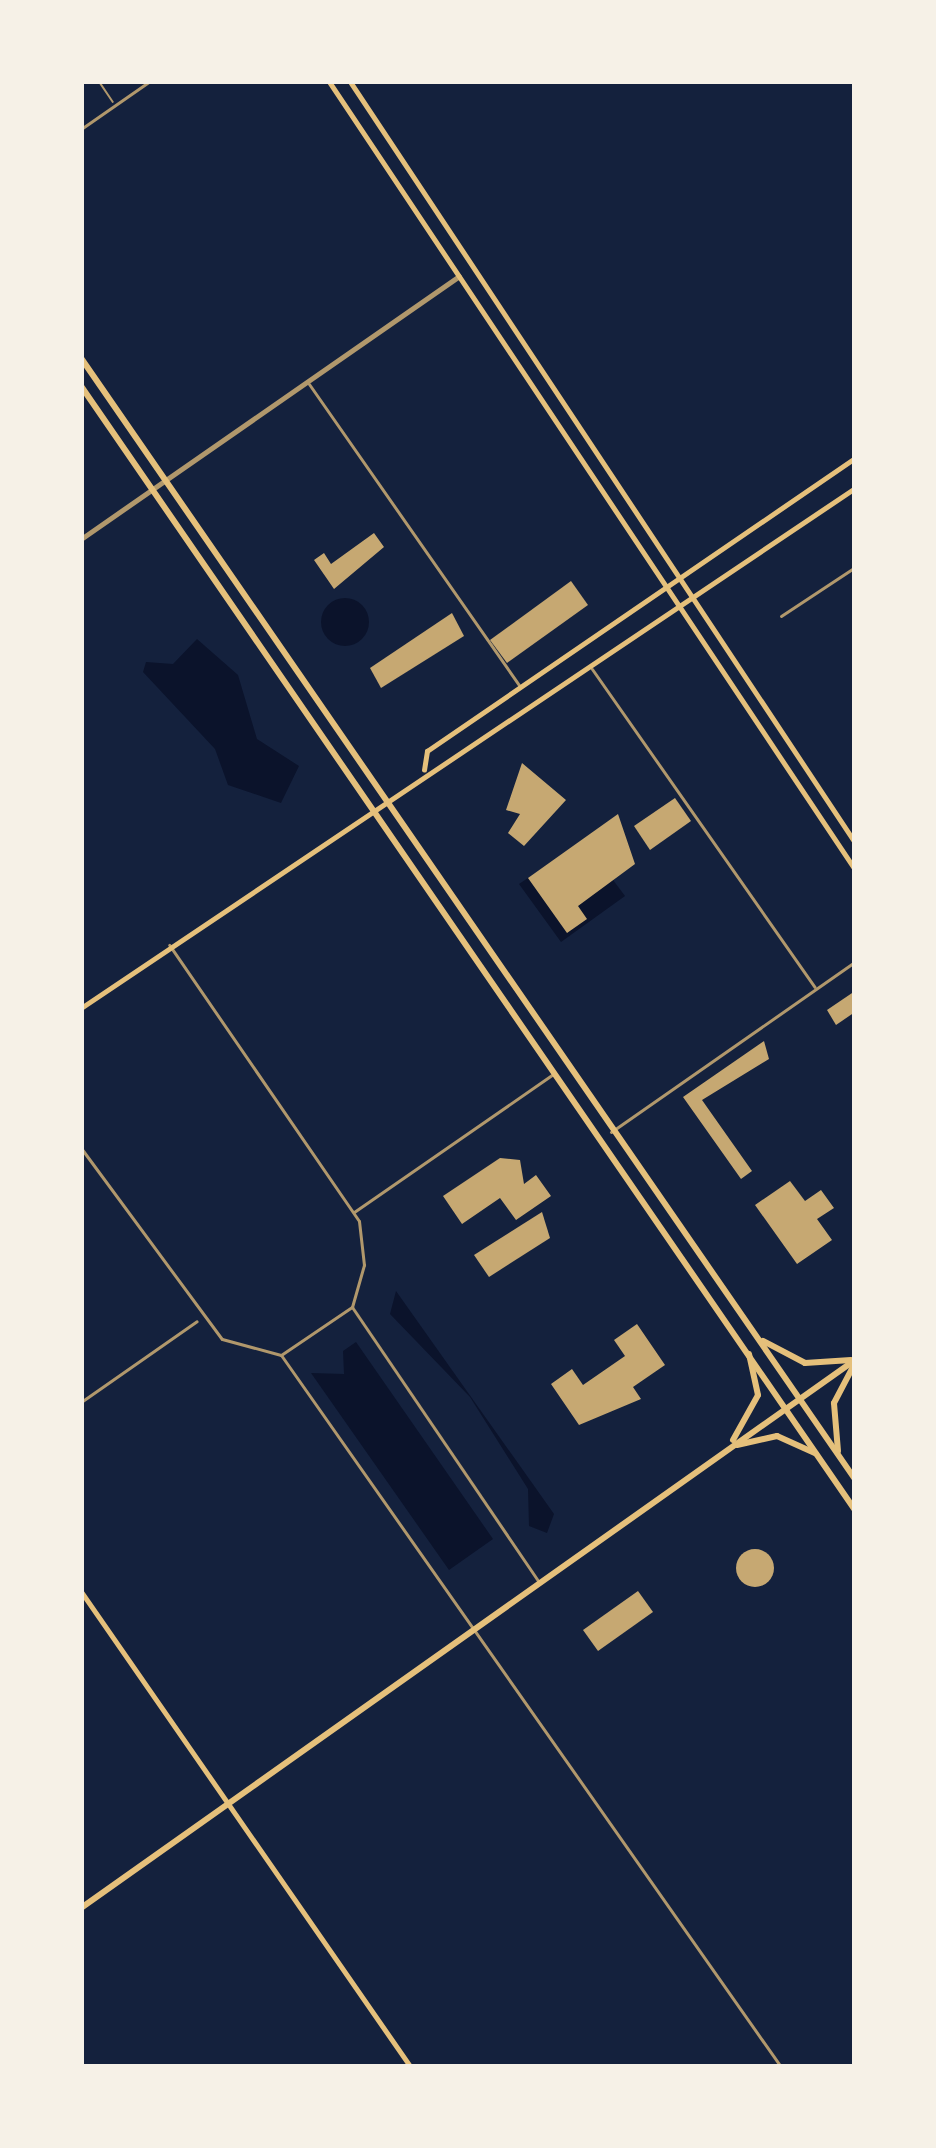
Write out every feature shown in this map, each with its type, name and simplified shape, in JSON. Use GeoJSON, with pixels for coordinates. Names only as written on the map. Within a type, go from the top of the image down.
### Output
{"type":"FeatureCollection","features":[{"type":"Feature","properties":{"kind":"main road"},"geometry":{"type":"LineString","coordinates":[[329,81],[855,869]]}},
{"type":"Feature","properties":{"kind":"main road"},"geometry":{"type":"LineString","coordinates":[[350,81],[855,842]]}},
{"type":"Feature","properties":{"kind":"main road"},"geometry":{"type":"LineString","coordinates":[[81,358],[611,1132],[855,1479]]}},
{"type":"Feature","properties":{"kind":"main road"},"geometry":{"type":"LineString","coordinates":[[81,386],[788,1406],[855,1510]]}},
{"type":"Feature","properties":{"kind":"main road"},"geometry":{"type":"LineString","coordinates":[[424,770],[427,751],[855,458]]}},
{"type":"Feature","properties":{"kind":"main road"},"geometry":{"type":"LineString","coordinates":[[81,1008],[424,770],[443,768],[855,488]]}},
{"type":"Feature","properties":{"kind":"main road"},"geometry":{"type":"LineString","coordinates":[[757,1337],[805,1363],[855,1361]]}},
{"type":"Feature","properties":{"kind":"main road"},"geometry":{"type":"LineString","coordinates":[[728,1448],[760,1387],[745,1345]]}},
{"type":"Feature","properties":{"kind":"main road"},"geometry":{"type":"LineString","coordinates":[[81,1908],[855,1361]]}},
{"type":"Feature","properties":{"kind":"main road"},"geometry":{"type":"LineString","coordinates":[[838,1455],[834,1403],[855,1361]]}},
{"type":"Feature","properties":{"kind":"main road"},"geometry":{"type":"LineString","coordinates":[[728,1448],[777,1436],[820,1457]]}},
{"type":"Feature","properties":{"kind":"main road"},"geometry":{"type":"LineString","coordinates":[[81,1591],[411,2067]]}},
{"type":"Feature","properties":{"kind":"street"},"geometry":{"type":"LineString","coordinates":[[81,129],[150,81]]}},
{"type":"Feature","properties":{"kind":"street"},"geometry":{"type":"LineString","coordinates":[[81,538],[459,276]]}},
{"type":"Feature","properties":{"kind":"street"},"geometry":{"type":"LineString","coordinates":[[307,381],[521,687]]}},
{"type":"Feature","properties":{"kind":"street"},"geometry":{"type":"LineString","coordinates":[[782,616],[855,567]]}},
{"type":"Feature","properties":{"kind":"street"},"geometry":{"type":"LineString","coordinates":[[591,667],[815,987]]}},
{"type":"Feature","properties":{"kind":"street"},"geometry":{"type":"LineString","coordinates":[[169,946],[354,1212],[364,1265],[352,1307],[281,1355]]}},
{"type":"Feature","properties":{"kind":"street"},"geometry":{"type":"LineString","coordinates":[[611,1132],[855,962]]}},
{"type":"Feature","properties":{"kind":"street"},"geometry":{"type":"LineString","coordinates":[[354,1212],[554,1074]]}},
{"type":"Feature","properties":{"kind":"street"},"geometry":{"type":"LineString","coordinates":[[81,1148],[198,1320],[281,1355],[781,2067]]}},
{"type":"Feature","properties":{"kind":"street"},"geometry":{"type":"LineString","coordinates":[[352,1307],[538,1582]]}},
{"type":"Feature","properties":{"kind":"street"},"geometry":{"type":"LineString","coordinates":[[81,1402],[198,1320]]}},
{"type":"Feature","properties":{"kind":"lane"},"geometry":{"type":"LineString","coordinates":[[99,81],[115,105]]}},
{"type":"Feature","properties":{"kind":"water"},"geometry":{"type":"Polygon","coordinates":[[[345,598],[362,605],[369,622],[362,639],[345,646],[328,639],[321,622],[328,605],[345,598]]]}},
{"type":"Feature","properties":{"kind":"water"},"geometry":{"type":"Polygon","coordinates":[[[197,639],[238,675],[257,739],[299,766],[281,803],[228,785],[215,749],[143,672],[146,662],[173,664],[197,639]]]}},
{"type":"Feature","properties":{"kind":"water"},"geometry":{"type":"Polygon","coordinates":[[[528,878],[567,932],[578,906],[613,880],[625,896],[561,942],[519,884],[528,878]]]}},
{"type":"Feature","properties":{"kind":"water"},"geometry":{"type":"Polygon","coordinates":[[[396,1291],[554,1514],[547,1533],[529,1526],[528,1489],[470,1397],[390,1314],[396,1291]]]}},
{"type":"Feature","properties":{"kind":"water"},"geometry":{"type":"Polygon","coordinates":[[[356,1342],[493,1539],[449,1570],[311,1373],[344,1374],[343,1351],[356,1342]]]}},
{"type":"Feature","properties":{"kind":"building"},"geometry":{"type":"Polygon","coordinates":[[[374,533],[384,547],[334,589],[314,560],[324,553],[331,564],[374,533]]]}},
{"type":"Feature","properties":{"kind":"building"},"geometry":{"type":"Polygon","coordinates":[[[571,581],[588,605],[507,663],[490,640],[571,581]]]}},
{"type":"Feature","properties":{"kind":"building"},"geometry":{"type":"Polygon","coordinates":[[[452,613],[464,636],[381,688],[370,668],[452,613]]]}},
{"type":"Feature","properties":{"kind":"building"},"geometry":{"type":"Polygon","coordinates":[[[522,763],[566,800],[524,846],[508,833],[520,814],[506,810],[522,763]]]}},
{"type":"Feature","properties":{"kind":"building"},"geometry":{"type":"Polygon","coordinates":[[[675,798],[691,821],[650,850],[634,826],[675,798]]]}},
{"type":"Feature","properties":{"kind":"building"},"geometry":{"type":"Polygon","coordinates":[[[618,814],[635,864],[578,906],[587,919],[567,933],[528,878],[618,814]]]}},
{"type":"Feature","properties":{"kind":"building"},"geometry":{"type":"Polygon","coordinates":[[[855,991],[855,1012],[836,1025],[827,1010],[855,991]]]}},
{"type":"Feature","properties":{"kind":"building"},"geometry":{"type":"Polygon","coordinates":[[[764,1041],[769,1059],[702,1100],[752,1171],[741,1179],[683,1097],[764,1041]]]}},
{"type":"Feature","properties":{"kind":"building"},"geometry":{"type":"Polygon","coordinates":[[[500,1158],[520,1160],[524,1184],[536,1175],[551,1196],[516,1220],[500,1198],[462,1224],[443,1196],[500,1158]]]}},
{"type":"Feature","properties":{"kind":"building"},"geometry":{"type":"Polygon","coordinates":[[[790,1181],[805,1201],[821,1190],[834,1208],[817,1219],[832,1240],[797,1264],[755,1205],[790,1181]]]}},
{"type":"Feature","properties":{"kind":"building"},"geometry":{"type":"Polygon","coordinates":[[[542,1212],[550,1238],[489,1277],[474,1255],[542,1212]]]}},
{"type":"Feature","properties":{"kind":"building"},"geometry":{"type":"Polygon","coordinates":[[[637,1324],[665,1365],[633,1387],[641,1399],[579,1425],[551,1384],[572,1369],[583,1385],[625,1356],[614,1340],[637,1324]]]}},
{"type":"Feature","properties":{"kind":"building"},"geometry":{"type":"Polygon","coordinates":[[[755,1549],[769,1554],[774,1568],[769,1582],[755,1587],[741,1582],[736,1568],[741,1554],[755,1549]]]}},
{"type":"Feature","properties":{"kind":"building"},"geometry":{"type":"Polygon","coordinates":[[[638,1591],[653,1612],[598,1651],[583,1630],[638,1591]]]}}]}
